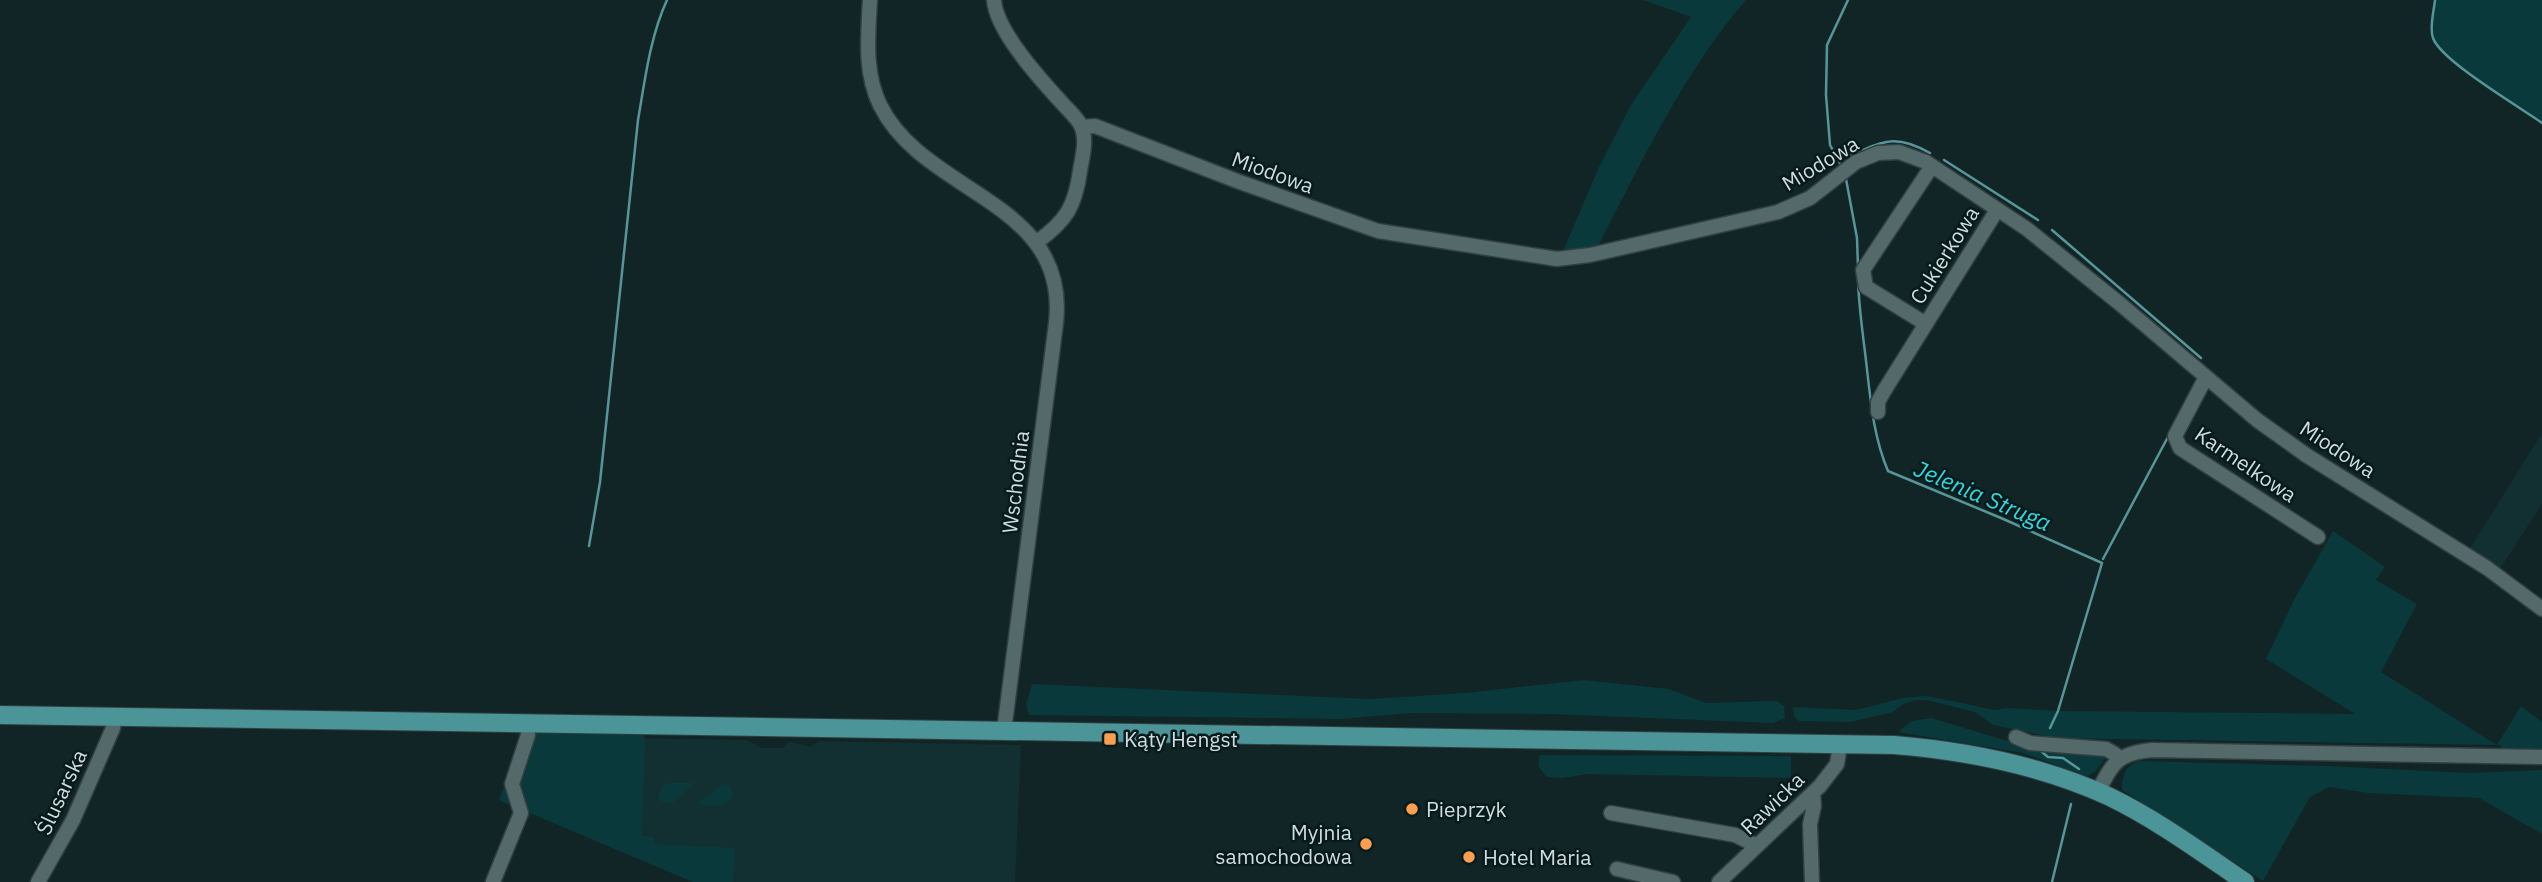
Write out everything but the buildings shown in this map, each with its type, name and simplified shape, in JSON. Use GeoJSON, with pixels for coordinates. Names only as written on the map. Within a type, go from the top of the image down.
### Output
{"type":"FeatureCollection","features":[{"type":"Feature","properties":{"kind":"main road"},"geometry":{"type":"LineString","coordinates":[[0,715],[1894,745],[1982,756],[2034,769],[2098,792],[2159,825],[2245,882]]}},
{"type":"Feature","properties":{"kind":"street"},"geometry":{"type":"LineString","coordinates":[[870,0],[867,47],[869,71],[880,107],[902,136],[932,162],[1021,225],[1037,242],[1061,223],[1073,204],[1079,184],[1084,144],[1082,127],[1034,71],[998,20],[994,0]]}},
{"type":"Feature","properties":{"kind":"street","name":"Miodowa"},"geometry":{"type":"LineString","coordinates":[[1082,127],[1095,126],[1378,232],[1557,260],[1590,255],[1778,212],[1810,198],[1856,162],[1878,153],[1899,152],[1932,166],[2027,229],[2099,286],[2257,420],[2296,448],[2487,568],[2542,609]]}},
{"type":"Feature","properties":{"kind":"street","name":"Cukierkowa"},"geometry":{"type":"LineString","coordinates":[[1926,324],[1866,286],[1863,270],[1932,166]]}},
{"type":"Feature","properties":{"kind":"street","name":"Cukierkowa"},"geometry":{"type":"LineString","coordinates":[[1878,412],[1878,402],[1884,391],[1997,209]]}},
{"type":"Feature","properties":{"kind":"street","name":"Wschodnia"},"geometry":{"type":"LineString","coordinates":[[1004,731],[1057,316],[1056,289],[1049,265],[1037,242]]}},
{"type":"Feature","properties":{"kind":"street","name":"Karmelkowa"},"geometry":{"type":"LineString","coordinates":[[2206,377],[2175,436],[2180,448],[2318,537]]}},
{"type":"Feature","properties":{"kind":"street","name":"Ślusarska"},"geometry":{"type":"LineString","coordinates":[[38,882],[76,813],[113,728],[115,717]]}},
{"type":"Feature","properties":{"kind":"street"},"geometry":{"type":"LineString","coordinates":[[493,882],[521,813],[512,784],[528,735],[527,724]]}},
{"type":"Feature","properties":{"kind":"street"},"geometry":{"type":"LineString","coordinates":[[2016,737],[2030,743],[2106,749],[2115,754],[2118,760]]}},
{"type":"Feature","properties":{"kind":"street","name":"Rawicka"},"geometry":{"type":"LineString","coordinates":[[1719,882],[1813,793],[1833,770],[1840,745]]}},
{"type":"Feature","properties":{"kind":"street"},"geometry":{"type":"LineString","coordinates":[[2098,792],[2112,764],[2131,752],[2152,750],[2542,757]]}},
{"type":"Feature","properties":{"kind":"street"},"geometry":{"type":"LineString","coordinates":[[1812,882],[1810,824],[1814,806],[1813,793]]}},
{"type":"Feature","properties":{"kind":"street"},"geometry":{"type":"LineString","coordinates":[[1611,813],[1735,835],[1757,846]]}},
{"type":"Feature","properties":{"kind":"street"},"geometry":{"type":"LineString","coordinates":[[1618,869],[1673,882]]}},
{"type":"Feature","properties":{"kind":"shaded area"},"geometry":{"type":"Polygon","coordinates":[[[1643,0],[1746,0],[1723,28],[1682,89],[1596,250],[1561,256],[1599,167],[1631,105],[1691,17],[1643,0]]]}},
{"type":"Feature","properties":{"kind":"shaded area"},"geometry":{"type":"Polygon","coordinates":[[[2435,0],[2542,0],[2542,123],[2465,71],[2439,48],[2431,29],[2435,0]]]}},
{"type":"Feature","properties":{"kind":"shaded area"},"geometry":{"type":"Polygon","coordinates":[[[2542,433],[2542,504],[2496,575],[2466,555],[2542,433]]]}},
{"type":"Feature","properties":{"kind":"shaded area"},"geometry":{"type":"Polygon","coordinates":[[[2333,531],[2385,567],[2376,580],[2417,604],[2381,672],[2497,745],[2046,738],[1993,725],[1975,712],[1927,700],[1916,700],[1903,704],[1893,712],[1850,722],[1799,721],[1794,716],[1793,707],[1856,710],[1903,698],[1927,696],[1995,710],[2007,708],[2058,711],[2355,714],[2266,659],[2295,598],[2333,531]]]}},
{"type":"Feature","properties":{"kind":"shaded area"},"geometry":{"type":"Polygon","coordinates":[[[1584,680],[1669,689],[1706,703],[1777,701],[1784,706],[1785,718],[1773,723],[1551,714],[1409,713],[1341,719],[1029,715],[1026,705],[1032,684],[1370,699],[1465,693],[1584,680]]]}},
{"type":"Feature","properties":{"kind":"shaded area"},"geometry":{"type":"Polygon","coordinates":[[[2521,706],[2542,722],[2542,752],[2503,749],[2497,745],[2521,706]]]}},
{"type":"Feature","properties":{"kind":"shaded area"},"geometry":{"type":"Polygon","coordinates":[[[1931,718],[2028,747],[2107,756],[2095,772],[2087,776],[2023,753],[1898,732],[1912,721],[1931,718]]]}},
{"type":"Feature","properties":{"kind":"shaded area"},"geometry":{"type":"Polygon","coordinates":[[[539,730],[642,733],[645,739],[642,836],[654,837],[654,844],[735,848],[733,882],[693,882],[499,800],[519,746],[539,730]]]}},
{"type":"Feature","properties":{"kind":"shaded area"},"geometry":{"type":"Polygon","coordinates":[[[532,737],[747,740],[761,748],[783,748],[789,741],[810,747],[820,741],[1021,745],[1015,882],[693,882],[499,800],[532,737]]]}},
{"type":"Feature","properties":{"kind":"shaded area"},"geometry":{"type":"Polygon","coordinates":[[[1540,755],[1791,756],[1791,778],[1587,774],[1563,778],[1547,777],[1538,766],[1540,755]]]}},
{"type":"Feature","properties":{"kind":"shaded area"},"geometry":{"type":"Polygon","coordinates":[[[2139,761],[2469,773],[2542,770],[2542,834],[2479,798],[2369,793],[2329,787],[2310,797],[2263,881],[2122,790],[2125,772],[2139,761]]]}},
{"type":"Feature","properties":{"kind":"shaded area"},"geometry":{"type":"Polygon","coordinates":[[[693,783],[672,803],[660,801],[658,794],[664,785],[693,783]]]}},
{"type":"Feature","properties":{"kind":"shaded area"},"geometry":{"type":"Polygon","coordinates":[[[723,784],[729,785],[734,793],[728,802],[713,806],[697,803],[723,784]]]}},
{"type":"Feature","properties":{"kind":"waterway"},"geometry":{"type":"LineString","coordinates":[[589,546],[600,482],[638,120],[652,44],[667,0]]}},
{"type":"Feature","properties":{"kind":"waterway","name":"Jelenia Struga"},"geometry":{"type":"LineString","coordinates":[[1842,167],[1830,145],[1826,95],[1827,45],[1848,0]]}},
{"type":"Feature","properties":{"kind":"waterway"},"geometry":{"type":"LineString","coordinates":[[2435,0],[2431,29],[2439,48],[2465,71],[2542,123]]}},
{"type":"Feature","properties":{"kind":"waterway"},"geometry":{"type":"LineString","coordinates":[[1837,159],[1892,141],[1903,142],[1930,153]]}},
{"type":"Feature","properties":{"kind":"waterway"},"geometry":{"type":"LineString","coordinates":[[1944,160],[2038,220]]}},
{"type":"Feature","properties":{"kind":"waterway","name":"Jelenia Struga"},"geometry":{"type":"LineString","coordinates":[[1846,179],[1857,238],[1858,267]]}},
{"type":"Feature","properties":{"kind":"waterway"},"geometry":{"type":"LineString","coordinates":[[2052,230],[2201,358]]}},
{"type":"Feature","properties":{"kind":"waterway","name":"Jelenia Struga"},"geometry":{"type":"LineString","coordinates":[[1858,281],[1872,413],[1888,471],[2102,563],[2058,711],[2050,728]]}},
{"type":"Feature","properties":{"kind":"waterway"},"geometry":{"type":"LineString","coordinates":[[2103,559],[2169,435]]}},
{"type":"Feature","properties":{"kind":"waterway","name":"Jelenia Struga"},"geometry":{"type":"LineString","coordinates":[[2042,752],[2048,757],[2063,758],[2079,769]]}},
{"type":"Feature","properties":{"kind":"waterway","name":"Jelenia Struga"},"geometry":{"type":"LineString","coordinates":[[2052,882],[2071,804]]}},
{"type":"Feature","properties":{"kind":"place","name":"Kąty Hengst"},"geometry":{"type":"Point","coordinates":[1110,739]}},
{"type":"Feature","properties":{"kind":"place","name":"Pieprzyk"},"geometry":{"type":"Point","coordinates":[1412,809]}},
{"type":"Feature","properties":{"kind":"place","name":"Myjnia samochodowa"},"geometry":{"type":"Point","coordinates":[1366,844]}},
{"type":"Feature","properties":{"kind":"place","name":"Hotel Maria"},"geometry":{"type":"Point","coordinates":[1469,857]}}]}
